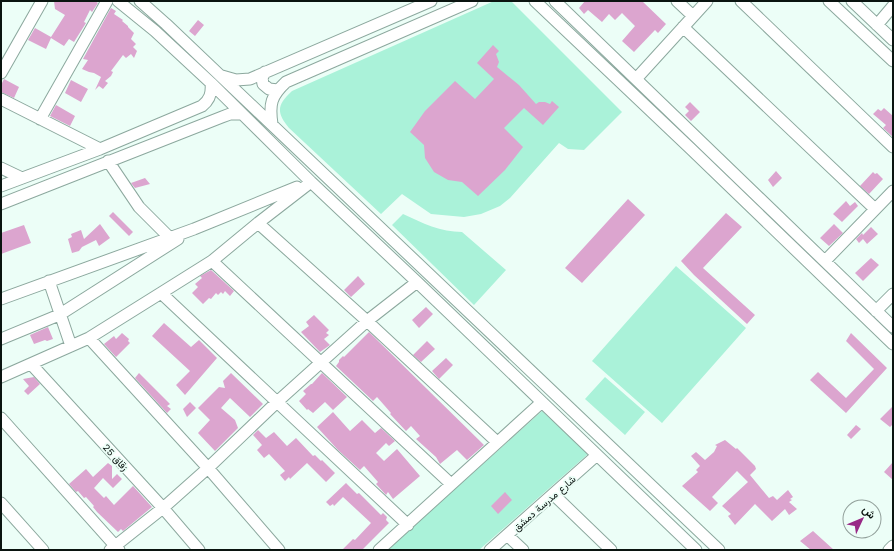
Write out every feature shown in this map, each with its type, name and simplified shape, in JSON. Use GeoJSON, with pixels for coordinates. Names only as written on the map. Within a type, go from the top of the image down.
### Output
{"type":"FeatureCollection","features":[{"type":"Feature","properties":{"kind":"street"},"geometry":{"type":"LineString","coordinates":[[1,73],[42,1]]}},
{"type":"Feature","properties":{"kind":"street"},"geometry":{"type":"LineString","coordinates":[[40,119],[107,1]]}},
{"type":"Feature","properties":{"kind":"street"},"geometry":{"type":"LineString","coordinates":[[118,1],[136,15],[211,83],[310,182],[417,282],[696,550]]}},
{"type":"Feature","properties":{"kind":"street"},"geometry":{"type":"LineString","coordinates":[[221,76],[236,80],[250,79],[431,1]]}},
{"type":"Feature","properties":{"kind":"street"},"geometry":{"type":"LineString","coordinates":[[272,124],[270,107],[272,98],[286,82],[472,1]]}},
{"type":"Feature","properties":{"kind":"street"},"geometry":{"type":"LineString","coordinates":[[535,1],[893,344]]}},
{"type":"Feature","properties":{"kind":"street"},"geometry":{"type":"LineString","coordinates":[[555,1],[893,327]]}},
{"type":"Feature","properties":{"kind":"street"},"geometry":{"type":"LineString","coordinates":[[677,1],[693,16]]}},
{"type":"Feature","properties":{"kind":"street"},"geometry":{"type":"LineString","coordinates":[[636,79],[708,1]]}},
{"type":"Feature","properties":{"kind":"street"},"geometry":{"type":"LineString","coordinates":[[741,1],[893,147]]}},
{"type":"Feature","properties":{"kind":"street"},"geometry":{"type":"LineString","coordinates":[[829,1],[893,61]]}},
{"type":"Feature","properties":{"kind":"street"},"geometry":{"type":"LineString","coordinates":[[852,1],[893,40]]}},
{"type":"Feature","properties":{"kind":"street"},"geometry":{"type":"LineString","coordinates":[[136,15],[142,13],[146,8],[142,3]]}},
{"type":"Feature","properties":{"kind":"street"},"geometry":{"type":"LineString","coordinates":[[142,3],[272,124],[719,550]]}},
{"type":"Feature","properties":{"kind":"street"},"geometry":{"type":"LineString","coordinates":[[877,26],[893,6]]}},
{"type":"Feature","properties":{"kind":"street"},"geometry":{"type":"LineString","coordinates":[[154,31],[157,25],[166,24]]}},
{"type":"Feature","properties":{"kind":"street"},"geometry":{"type":"LineString","coordinates":[[683,27],[875,209]]}},
{"type":"Feature","properties":{"kind":"street"},"geometry":{"type":"LineString","coordinates":[[265,72],[262,78],[263,84],[269,89],[278,90]]}},
{"type":"Feature","properties":{"kind":"street"},"geometry":{"type":"LineString","coordinates":[[2,203],[6,198],[6,193],[1,187],[100,150],[202,106],[210,98],[212,92],[211,83]]}},
{"type":"Feature","properties":{"kind":"street"},"geometry":{"type":"LineString","coordinates":[[1,99],[100,150]]}},
{"type":"Feature","properties":{"kind":"street"},"geometry":{"type":"LineString","coordinates":[[2,203],[230,114],[241,114]]}},
{"type":"Feature","properties":{"kind":"street"},"geometry":{"type":"LineString","coordinates":[[108,161],[139,208],[169,237]]}},
{"type":"Feature","properties":{"kind":"street"},"geometry":{"type":"LineString","coordinates":[[1,168],[26,177],[28,179],[28,184],[35,190]]}},
{"type":"Feature","properties":{"kind":"street"},"geometry":{"type":"LineString","coordinates":[[732,189],[737,186],[739,179]]}},
{"type":"Feature","properties":{"kind":"street"},"geometry":{"type":"LineString","coordinates":[[1,377],[88,338],[212,261],[310,182]]}},
{"type":"Feature","properties":{"kind":"street"},"geometry":{"type":"LineString","coordinates":[[1,299],[194,229],[310,182]]}},
{"type":"Feature","properties":{"kind":"street"},"geometry":{"type":"LineString","coordinates":[[825,261],[893,191]]}},
{"type":"Feature","properties":{"kind":"street"},"geometry":{"type":"LineString","coordinates":[[748,204],[751,196],[755,195]]}},
{"type":"Feature","properties":{"kind":"street"},"geometry":{"type":"LineString","coordinates":[[258,223],[498,442]]}},
{"type":"Feature","properties":{"kind":"street"},"geometry":{"type":"LineString","coordinates":[[1,340],[59,315],[194,229]]}},
{"type":"Feature","properties":{"kind":"street"},"geometry":{"type":"LineString","coordinates":[[212,261],[451,484]]}},
{"type":"Feature","properties":{"kind":"street"},"geometry":{"type":"LineString","coordinates":[[835,288],[841,285],[844,279]]}},
{"type":"Feature","properties":{"kind":"street"},"geometry":{"type":"LineString","coordinates":[[49,281],[59,315],[71,346]]}},
{"type":"Feature","properties":{"kind":"street"},"geometry":{"type":"LineString","coordinates":[[1,418],[115,549],[208,468],[277,402],[367,321],[417,282]]}},
{"type":"Feature","properties":{"kind":"street"},"geometry":{"type":"LineString","coordinates":[[850,302],[850,297],[858,292]]}},
{"type":"Feature","properties":{"kind":"street"},"geometry":{"type":"LineString","coordinates":[[161,293],[408,525]]}},
{"type":"Feature","properties":{"kind":"street"},"geometry":{"type":"LineString","coordinates":[[876,311],[893,294]]}},
{"type":"Feature","properties":{"kind":"street"},"geometry":{"type":"LineString","coordinates":[[448,312],[456,310],[459,306],[459,302]]}},
{"type":"Feature","properties":{"kind":"street"},"geometry":{"type":"LineString","coordinates":[[464,328],[467,320],[470,318],[476,318]]}},
{"type":"Feature","properties":{"kind":"street"},"geometry":{"type":"LineString","coordinates":[[88,338],[208,468],[278,550]]}},
{"type":"Feature","properties":{"kind":"street","name":"زقاق 25"},"geometry":{"type":"LineString","coordinates":[[31,364],[163,508],[199,550]]}},
{"type":"Feature","properties":{"kind":"street"},"geometry":{"type":"LineString","coordinates":[[379,550],[542,402]]}},
{"type":"Feature","properties":{"kind":"street","name":"شارع مدرسة دمشق"},"geometry":{"type":"LineString","coordinates":[[490,550],[597,455]]}},
{"type":"Feature","properties":{"kind":"street"},"geometry":{"type":"LineString","coordinates":[[553,494],[611,550]]}},
{"type":"Feature","properties":{"kind":"street"},"geometry":{"type":"LineString","coordinates":[[1,503],[43,550]]}},
{"type":"Feature","properties":{"kind":"street"},"geometry":{"type":"LineString","coordinates":[[507,535],[523,550]]}},
{"type":"Feature","properties":{"kind":"street"},"geometry":{"type":"LineString","coordinates":[[889,550],[893,546]]}},
{"type":"Feature","properties":{"kind":"green space"},"geometry":{"type":"Polygon","coordinates":[[[494,1],[512,2],[622,112],[584,150],[568,149],[559,143],[510,198],[500,206],[481,214],[464,217],[431,214],[402,194],[381,214],[289,128],[282,117],[280,113],[281,105],[283,100],[292,91],[494,1]]]}},
{"type":"Feature","properties":{"kind":"green space"},"geometry":{"type":"Polygon","coordinates":[[[403,214],[439,229],[462,232],[506,270],[474,305],[392,225],[403,214]]]}},
{"type":"Feature","properties":{"kind":"green space"},"geometry":{"type":"Polygon","coordinates":[[[676,266],[746,328],[662,423],[592,361],[676,266]]]}},
{"type":"Feature","properties":{"kind":"green space"},"geometry":{"type":"Polygon","coordinates":[[[605,377],[645,412],[625,435],[585,399],[605,377]]]}},
{"type":"Feature","properties":{"kind":"green space"},"geometry":{"type":"Polygon","coordinates":[[[542,411],[588,454],[479,550],[387,550],[542,411]]]}},
{"type":"Feature","properties":{"kind":"building"},"geometry":{"type":"Polygon","coordinates":[[[54,1],[95,1],[98,3],[92,12],[90,10],[84,22],[86,23],[74,42],[69,39],[64,46],[51,38],[46,49],[28,40],[35,28],[51,37],[65,15],[55,9],[54,1]]]}},
{"type":"Feature","properties":{"kind":"building"},"geometry":{"type":"Polygon","coordinates":[[[585,1],[642,1],[666,24],[658,33],[655,30],[634,52],[622,41],[635,26],[622,13],[615,20],[609,14],[602,22],[588,10],[584,14],[579,8],[585,1]]]}},
{"type":"Feature","properties":{"kind":"building"},"geometry":{"type":"Polygon","coordinates":[[[111,8],[116,11],[114,14],[123,20],[122,21],[134,33],[131,39],[136,44],[133,47],[137,51],[134,58],[131,54],[126,58],[123,55],[111,71],[113,72],[111,76],[105,81],[108,83],[103,89],[99,86],[95,90],[101,77],[82,69],[88,60],[83,59],[111,8]]]}},
{"type":"Feature","properties":{"kind":"building"},"geometry":{"type":"Polygon","coordinates":[[[198,20],[204,25],[195,36],[189,31],[198,20]]]}},
{"type":"Feature","properties":{"kind":"building"},"geometry":{"type":"Polygon","coordinates":[[[493,45],[499,51],[496,54],[499,62],[497,67],[519,85],[536,104],[539,102],[545,102],[550,104],[552,101],[559,107],[543,125],[524,108],[504,128],[523,147],[505,170],[478,196],[462,182],[448,180],[434,172],[425,158],[424,145],[410,132],[425,111],[455,81],[475,99],[494,79],[477,63],[493,45]]]}},
{"type":"Feature","properties":{"kind":"building"},"geometry":{"type":"Polygon","coordinates":[[[4,79],[19,87],[14,98],[1,92],[1,85],[4,79]]]}},
{"type":"Feature","properties":{"kind":"building"},"geometry":{"type":"Polygon","coordinates":[[[71,80],[88,89],[81,102],[65,93],[71,80]]]}},
{"type":"Feature","properties":{"kind":"building"},"geometry":{"type":"Polygon","coordinates":[[[690,102],[700,112],[691,121],[685,115],[689,111],[685,107],[690,102]]]}},
{"type":"Feature","properties":{"kind":"building"},"geometry":{"type":"Polygon","coordinates":[[[56,105],[75,116],[70,126],[50,116],[56,105]]]}},
{"type":"Feature","properties":{"kind":"building"},"geometry":{"type":"Polygon","coordinates":[[[884,108],[893,116],[893,137],[883,128],[886,125],[873,114],[878,109],[881,111],[884,108]]]}},
{"type":"Feature","properties":{"kind":"building"},"geometry":{"type":"Polygon","coordinates":[[[776,171],[782,178],[773,187],[768,180],[776,171]]]}},
{"type":"Feature","properties":{"kind":"building"},"geometry":{"type":"Polygon","coordinates":[[[873,172],[875,174],[877,173],[883,179],[869,194],[860,186],[873,172]]]}},
{"type":"Feature","properties":{"kind":"building"},"geometry":{"type":"Polygon","coordinates":[[[145,178],[150,184],[135,188],[131,183],[145,178]]]}},
{"type":"Feature","properties":{"kind":"building"},"geometry":{"type":"Polygon","coordinates":[[[628,199],[645,215],[582,283],[565,268],[628,199]]]}},
{"type":"Feature","properties":{"kind":"building"},"geometry":{"type":"Polygon","coordinates":[[[846,201],[850,206],[855,202],[858,206],[842,222],[833,214],[846,201]]]}},
{"type":"Feature","properties":{"kind":"building"},"geometry":{"type":"Polygon","coordinates":[[[113,212],[133,232],[129,236],[109,216],[113,212]]]}},
{"type":"Feature","properties":{"kind":"building"},"geometry":{"type":"Polygon","coordinates":[[[726,213],[742,227],[703,268],[755,315],[747,324],[681,261],[726,213]]]}},
{"type":"Feature","properties":{"kind":"building"},"geometry":{"type":"Polygon","coordinates":[[[100,224],[110,238],[99,246],[96,240],[82,247],[79,251],[72,253],[68,239],[72,237],[71,234],[81,230],[84,239],[100,224]]]}},
{"type":"Feature","properties":{"kind":"building"},"geometry":{"type":"Polygon","coordinates":[[[834,224],[843,233],[829,246],[820,238],[834,224]]]}},
{"type":"Feature","properties":{"kind":"building"},"geometry":{"type":"Polygon","coordinates":[[[24,225],[31,243],[1,254],[1,233],[24,225]]]}},
{"type":"Feature","properties":{"kind":"building"},"geometry":{"type":"Polygon","coordinates":[[[871,227],[878,234],[867,244],[863,239],[859,243],[856,239],[862,233],[863,235],[871,227]]]}},
{"type":"Feature","properties":{"kind":"building"},"geometry":{"type":"Polygon","coordinates":[[[871,258],[879,265],[863,281],[855,273],[871,258]]]}},
{"type":"Feature","properties":{"kind":"building"},"geometry":{"type":"Polygon","coordinates":[[[211,270],[234,291],[230,296],[225,291],[223,294],[221,292],[218,295],[216,293],[211,299],[209,298],[203,304],[192,293],[198,287],[195,284],[202,278],[200,276],[211,270]]]}},
{"type":"Feature","properties":{"kind":"building"},"geometry":{"type":"Polygon","coordinates":[[[358,276],[365,284],[351,297],[344,290],[358,276]]]}},
{"type":"Feature","properties":{"kind":"building"},"geometry":{"type":"Polygon","coordinates":[[[426,307],[433,314],[419,328],[412,320],[426,307]]]}},
{"type":"Feature","properties":{"kind":"building"},"geometry":{"type":"Polygon","coordinates":[[[314,315],[329,330],[326,333],[329,335],[324,339],[330,345],[320,352],[301,332],[309,326],[306,322],[314,315]]]}},
{"type":"Feature","properties":{"kind":"building"},"geometry":{"type":"Polygon","coordinates":[[[164,323],[191,347],[199,340],[217,358],[185,395],[176,385],[190,371],[152,336],[164,323]]]}},
{"type":"Feature","properties":{"kind":"building"},"geometry":{"type":"Polygon","coordinates":[[[48,327],[53,339],[34,344],[30,335],[48,327]]]}},
{"type":"Feature","properties":{"kind":"building"},"geometry":{"type":"Polygon","coordinates":[[[369,332],[484,445],[467,460],[457,450],[440,464],[436,457],[416,439],[420,436],[411,426],[406,431],[377,397],[373,401],[336,366],[339,360],[343,356],[344,357],[369,332]]]}},
{"type":"Feature","properties":{"kind":"building"},"geometry":{"type":"Polygon","coordinates":[[[122,333],[129,339],[128,341],[130,343],[116,357],[104,344],[114,336],[116,339],[122,333]]]}},
{"type":"Feature","properties":{"kind":"building"},"geometry":{"type":"Polygon","coordinates":[[[851,333],[887,368],[846,413],[810,380],[818,372],[846,398],[874,369],[846,341],[851,333]]]}},
{"type":"Feature","properties":{"kind":"building"},"geometry":{"type":"Polygon","coordinates":[[[427,341],[435,349],[421,362],[413,355],[427,341]]]}},
{"type":"Feature","properties":{"kind":"building"},"geometry":{"type":"Polygon","coordinates":[[[446,358],[453,365],[439,379],[432,371],[446,358]]]}},
{"type":"Feature","properties":{"kind":"building"},"geometry":{"type":"Polygon","coordinates":[[[139,373],[170,404],[167,406],[171,409],[167,413],[135,378],[139,373]]]}},
{"type":"Feature","properties":{"kind":"building"},"geometry":{"type":"Polygon","coordinates":[[[231,373],[263,404],[250,417],[230,398],[221,408],[235,420],[238,428],[215,451],[198,433],[210,420],[198,408],[219,387],[225,388],[223,381],[231,373]]]}},
{"type":"Feature","properties":{"kind":"building"},"geometry":{"type":"Polygon","coordinates":[[[322,373],[347,397],[333,410],[325,402],[313,413],[308,409],[307,410],[299,401],[306,394],[303,391],[322,373]]]}},
{"type":"Feature","properties":{"kind":"building"},"geometry":{"type":"Polygon","coordinates":[[[34,377],[40,384],[28,395],[24,391],[29,386],[23,379],[34,377]]]}},
{"type":"Feature","properties":{"kind":"building"},"geometry":{"type":"Polygon","coordinates":[[[190,402],[196,408],[187,417],[183,409],[190,402]]]}},
{"type":"Feature","properties":{"kind":"building"},"geometry":{"type":"Polygon","coordinates":[[[893,406],[893,424],[890,427],[880,419],[893,406]]]}},
{"type":"Feature","properties":{"kind":"building"},"geometry":{"type":"Polygon","coordinates":[[[333,412],[350,431],[362,420],[375,433],[381,428],[395,441],[389,446],[386,443],[376,453],[384,461],[397,449],[420,476],[393,499],[388,492],[386,495],[376,484],[378,482],[364,466],[360,470],[338,450],[317,427],[333,412]]]}},
{"type":"Feature","properties":{"kind":"building"},"geometry":{"type":"Polygon","coordinates":[[[856,425],[861,429],[851,439],[847,435],[856,425]]]}},
{"type":"Feature","properties":{"kind":"building"},"geometry":{"type":"Polygon","coordinates":[[[258,430],[266,438],[274,432],[287,446],[296,438],[313,456],[315,455],[321,461],[322,460],[335,473],[326,482],[307,463],[290,479],[289,477],[285,481],[280,475],[285,471],[269,454],[264,458],[257,450],[262,445],[253,435],[258,430]]]}},
{"type":"Feature","properties":{"kind":"building"},"geometry":{"type":"Polygon","coordinates":[[[725,440],[736,449],[737,448],[755,466],[756,469],[750,475],[769,498],[773,496],[777,500],[788,490],[793,497],[789,502],[797,509],[789,515],[785,509],[772,521],[755,504],[735,525],[728,516],[731,514],[722,506],[748,482],[737,471],[712,497],[718,503],[710,511],[682,486],[698,472],[696,470],[700,466],[691,456],[696,452],[705,460],[714,452],[717,446],[715,445],[725,440]]]}},
{"type":"Feature","properties":{"kind":"building"},"geometry":{"type":"Polygon","coordinates":[[[893,462],[893,480],[884,472],[893,462]]]}},
{"type":"Feature","properties":{"kind":"building"},"geometry":{"type":"Polygon","coordinates":[[[108,463],[112,466],[112,479],[117,474],[122,479],[113,488],[103,478],[94,488],[104,498],[106,496],[114,505],[133,486],[152,507],[123,531],[121,529],[118,532],[97,512],[86,497],[84,498],[78,491],[76,492],[69,484],[86,469],[93,477],[108,463]]]}},
{"type":"Feature","properties":{"kind":"building"},"geometry":{"type":"Polygon","coordinates":[[[346,483],[357,494],[359,493],[381,515],[383,513],[387,517],[386,520],[389,523],[362,550],[342,550],[353,539],[355,540],[371,523],[343,497],[334,506],[333,504],[330,506],[326,502],[346,483]]]}},
{"type":"Feature","properties":{"kind":"building"},"geometry":{"type":"Polygon","coordinates":[[[505,492],[512,500],[498,514],[491,506],[505,492]]]}},
{"type":"Feature","properties":{"kind":"building"},"geometry":{"type":"Polygon","coordinates":[[[813,531],[834,550],[811,550],[800,541],[813,531]]]}}]}
